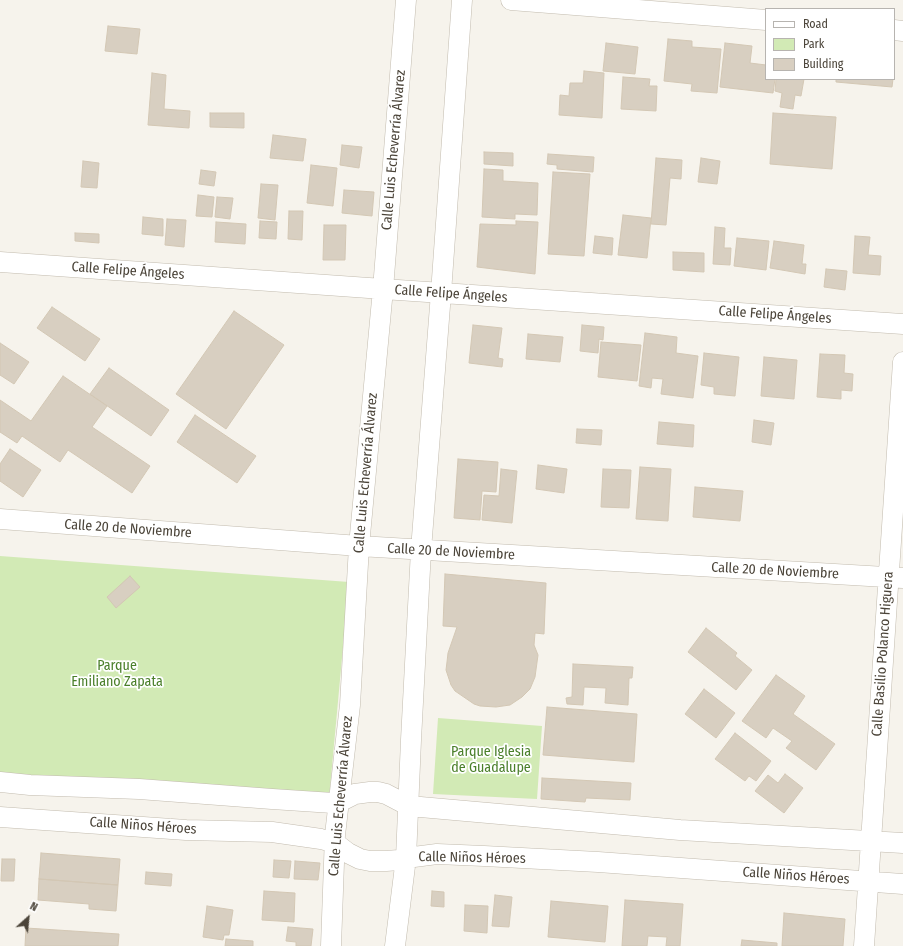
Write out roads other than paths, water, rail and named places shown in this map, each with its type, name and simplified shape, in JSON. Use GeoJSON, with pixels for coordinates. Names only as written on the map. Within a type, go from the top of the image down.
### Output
{"type":"FeatureCollection","features":[{"type":"Feature","properties":{"kind":"street","name":"Calle Luis Echeverría Álvarez"},"geometry":{"type":"LineString","coordinates":[[331,946],[335,843],[350,705],[359,546],[383,289],[406,0]]}},
{"type":"Feature","properties":{"kind":"street"},"geometry":{"type":"LineString","coordinates":[[395,946],[406,858],[421,550],[462,0]]}},
{"type":"Feature","properties":{"kind":"street"},"geometry":{"type":"LineString","coordinates":[[511,0],[765,20]]}},
{"type":"Feature","properties":{"kind":"street","name":"Calle Felipe Ángeles"},"geometry":{"type":"LineString","coordinates":[[0,262],[903,324]]}},
{"type":"Feature","properties":{"kind":"street","name":"Calle Basilio Polanco Higuera"},"geometry":{"type":"LineString","coordinates":[[864,946],[871,841],[896,578],[903,362]]}},
{"type":"Feature","properties":{"kind":"street","name":"Calle 20 de Noviembre"},"geometry":{"type":"LineString","coordinates":[[0,519],[359,546],[896,578]]}},
{"type":"Feature","properties":{"kind":"street"},"geometry":{"type":"LineString","coordinates":[[0,782],[30,785],[139,789],[329,802],[339,802],[356,794],[378,792],[386,794],[409,806],[680,830],[903,843]]}},
{"type":"Feature","properties":{"kind":"street","name":"Calle Niños Héroes"},"geometry":{"type":"LineString","coordinates":[[0,817],[186,830],[272,832],[321,838],[335,843],[348,853],[360,859],[370,861],[399,860],[437,854],[590,861],[903,884]]}},
{"type":"Feature","properties":{"kind":"park label","name":"Parque Emiliano Zapata"},"geometry":{"type":"Point","coordinates":[117,674]}},
{"type":"Feature","properties":{"kind":"park label","name":"Parque Iglesia de Guadalupe"},"geometry":{"type":"Point","coordinates":[491,760]}}]}
